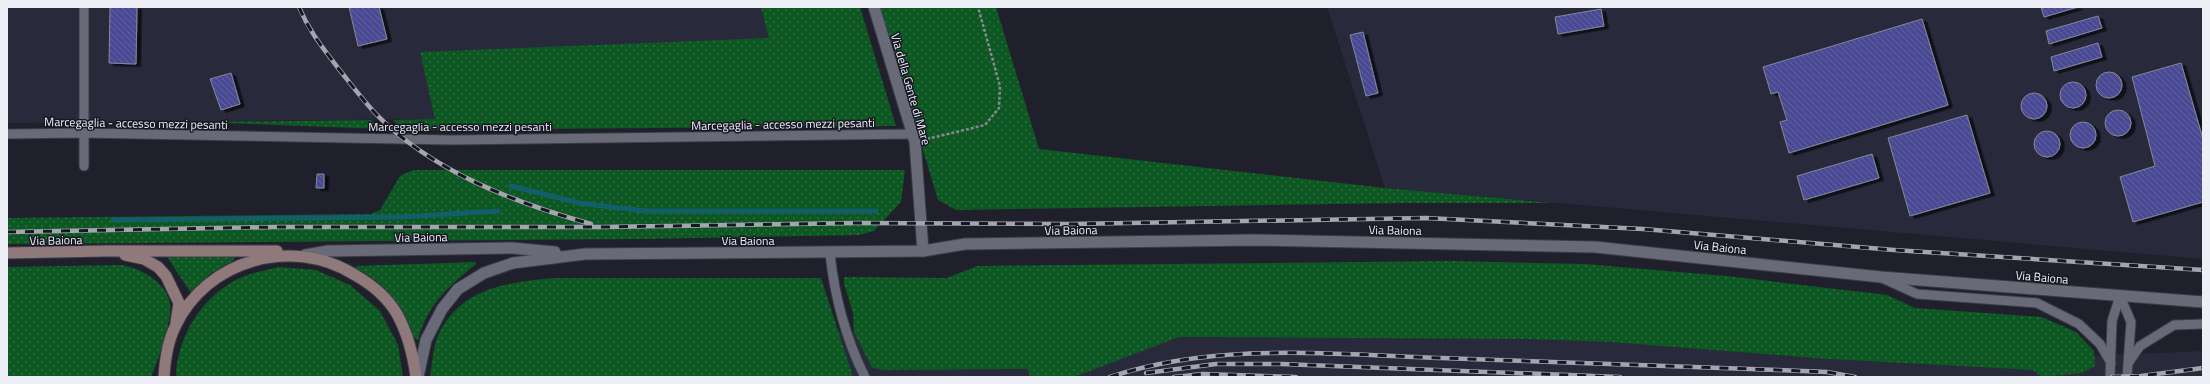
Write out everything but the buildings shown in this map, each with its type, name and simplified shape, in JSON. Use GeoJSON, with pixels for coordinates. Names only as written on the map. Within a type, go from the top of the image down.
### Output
{"type":"FeatureCollection","features":[{"type":"Feature","properties":{"kind":"main road","name":"Via Baiona"},"geometry":{"type":"LineString","coordinates":[[7,253],[62,254],[105,251],[270,250],[301,255]]}},
{"type":"Feature","properties":{"kind":"main road","name":"Via Baiona"},"geometry":{"type":"LineString","coordinates":[[105,251],[144,259],[158,267],[166,276],[179,303],[175,326]]}},
{"type":"Feature","properties":{"kind":"main road"},"geometry":{"type":"LineString","coordinates":[[159,377],[175,326],[196,295],[225,272],[260,258],[301,255],[341,266],[372,285],[396,313],[411,346],[417,377]]}},
{"type":"Feature","properties":{"kind":"main road"},"geometry":{"type":"LineString","coordinates":[[164,377],[166,354]]}},
{"type":"Feature","properties":{"kind":"street","name":"Via della Gente di Mare"},"geometry":{"type":"LineString","coordinates":[[874,7],[913,138],[923,251]]}},
{"type":"Feature","properties":{"kind":"street","name":"Via Baiona"},"geometry":{"type":"LineString","coordinates":[[301,255],[328,251],[512,248],[586,254],[830,253],[923,251],[965,244],[1254,240],[1595,247],[1881,277],[2203,302]]}},
{"type":"Feature","properties":{"kind":"street","name":"Via Baiona"},"geometry":{"type":"LineString","coordinates":[[417,377],[426,340],[442,309],[458,289],[484,274],[513,263],[586,254]]}},
{"type":"Feature","properties":{"kind":"lane"},"geometry":{"type":"LineString","coordinates":[[84,7],[84,166]]}},
{"type":"Feature","properties":{"kind":"lane","name":"Marcegaglia - accesso mezzi pesanti"},"geometry":{"type":"LineString","coordinates":[[7,134],[83,133],[451,140],[913,138]]}},
{"type":"Feature","properties":{"kind":"lane"},"geometry":{"type":"LineString","coordinates":[[830,253],[832,279],[855,357],[866,377]]}},
{"type":"Feature","properties":{"kind":"lane"},"geometry":{"type":"LineString","coordinates":[[1881,277],[1917,294],[2037,303],[2079,324],[2100,344],[2111,363]]}},
{"type":"Feature","properties":{"kind":"lane"},"geometry":{"type":"LineString","coordinates":[[2120,296],[2132,322],[2127,377]]}},
{"type":"Feature","properties":{"kind":"lane"},"geometry":{"type":"LineString","coordinates":[[2110,377],[2112,321],[2120,296]]}},
{"type":"Feature","properties":{"kind":"lane"},"geometry":{"type":"LineString","coordinates":[[2129,362],[2140,346],[2174,325],[2203,324]]}},
{"type":"Feature","properties":{"kind":"path"},"geometry":{"type":"LineString","coordinates":[[913,138],[985,125],[999,108],[1000,86],[978,7]]}},
{"type":"Feature","properties":{"kind":"shaded area"},"geometry":{"type":"Polygon","coordinates":[[[7,7],[840,7],[657,117],[7,123],[7,7]]]}},
{"type":"Feature","properties":{"kind":"shaded area"},"geometry":{"type":"Polygon","coordinates":[[[1327,7],[2203,7],[2203,259],[1385,188],[1327,7]]]}},
{"type":"Feature","properties":{"kind":"shaded area"},"geometry":{"type":"Polygon","coordinates":[[[732,329],[1179,337],[1525,339],[1610,342],[1828,359],[2033,370],[2091,356],[2203,351],[2203,377],[515,377],[732,329]]]}},
{"type":"Feature","properties":{"kind":"green space"},"geometry":{"type":"Polygon","coordinates":[[[761,7],[860,7],[896,126],[403,130],[393,120],[435,119],[420,52],[769,38],[761,7]]]}},
{"type":"Feature","properties":{"kind":"green space"},"geometry":{"type":"Polygon","coordinates":[[[880,7],[996,7],[1039,149],[1385,188],[1553,203],[1403,203],[956,210],[938,200],[880,7]]]}},
{"type":"Feature","properties":{"kind":"green space"},"geometry":{"type":"Polygon","coordinates":[[[371,120],[382,129],[201,122],[371,120]]]}},
{"type":"Feature","properties":{"kind":"green space"},"geometry":{"type":"Polygon","coordinates":[[[413,170],[905,170],[901,202],[874,231],[859,235],[640,239],[7,244],[7,218],[371,214],[380,210],[400,176],[413,170]]]}},
{"type":"Feature","properties":{"kind":"green space"},"geometry":{"type":"Polygon","coordinates":[[[167,257],[234,257],[234,260],[210,274],[191,293],[167,257]]]}},
{"type":"Feature","properties":{"kind":"green space"},"geometry":{"type":"Polygon","coordinates":[[[1451,261],[1585,264],[1726,276],[1887,295],[1915,308],[2042,317],[2076,332],[2094,351],[2095,366],[2082,373],[2042,377],[2033,370],[1828,359],[1610,342],[1525,339],[1179,337],[1074,377],[1031,377],[1027,369],[886,370],[872,368],[854,332],[853,313],[844,284],[844,277],[947,278],[977,266],[1451,261]]]}},
{"type":"Feature","properties":{"kind":"green space"},"geometry":{"type":"Polygon","coordinates":[[[476,262],[476,264],[448,288],[433,306],[427,316],[418,340],[414,338],[392,298],[377,281],[355,268],[357,266],[476,262]]]}},
{"type":"Feature","properties":{"kind":"green space"},"geometry":{"type":"Polygon","coordinates":[[[123,265],[150,276],[166,292],[169,299],[170,316],[168,327],[151,377],[7,377],[7,267],[123,265]]]}},
{"type":"Feature","properties":{"kind":"green space"},"geometry":{"type":"Polygon","coordinates":[[[279,267],[316,270],[350,285],[380,311],[398,345],[403,377],[176,377],[181,346],[195,317],[205,304],[230,283],[244,276],[279,267]]]}},
{"type":"Feature","properties":{"kind":"green space"},"geometry":{"type":"Polygon","coordinates":[[[556,278],[821,278],[853,377],[430,377],[437,338],[446,321],[458,308],[471,298],[487,290],[503,285],[556,278]]]}},
{"type":"Feature","properties":{"kind":"waterway"},"geometry":{"type":"LineString","coordinates":[[511,186],[579,203],[644,211],[876,211]]}},
{"type":"Feature","properties":{"kind":"waterway"},"geometry":{"type":"LineString","coordinates":[[113,220],[401,217],[498,211]]}},
{"type":"Feature","properties":{"kind":"railway"},"geometry":{"type":"LineString","coordinates":[[299,7],[307,24],[338,68],[365,102],[397,134],[448,168],[504,195],[562,216],[591,224]]}},
{"type":"Feature","properties":{"kind":"railway"},"geometry":{"type":"LineString","coordinates":[[7,232],[275,227],[603,227],[857,223],[1071,224],[1426,218],[1643,229],[1894,250],[2203,270]]}},
{"type":"Feature","properties":{"kind":"railway"},"geometry":{"type":"LineString","coordinates":[[1110,377],[1150,366],[1191,359],[1274,353],[1358,354],[1827,372],[1855,377]]}},
{"type":"Feature","properties":{"kind":"railway"},"geometry":{"type":"LineString","coordinates":[[1146,373],[1216,364],[1281,364],[1620,377]]}},
{"type":"Feature","properties":{"kind":"railway"},"geometry":{"type":"LineString","coordinates":[[2112,377],[2141,376],[2203,368]]}},
{"type":"Feature","properties":{"kind":"railway"},"geometry":{"type":"LineString","coordinates":[[1174,377],[1203,374],[1296,377]]}}]}
